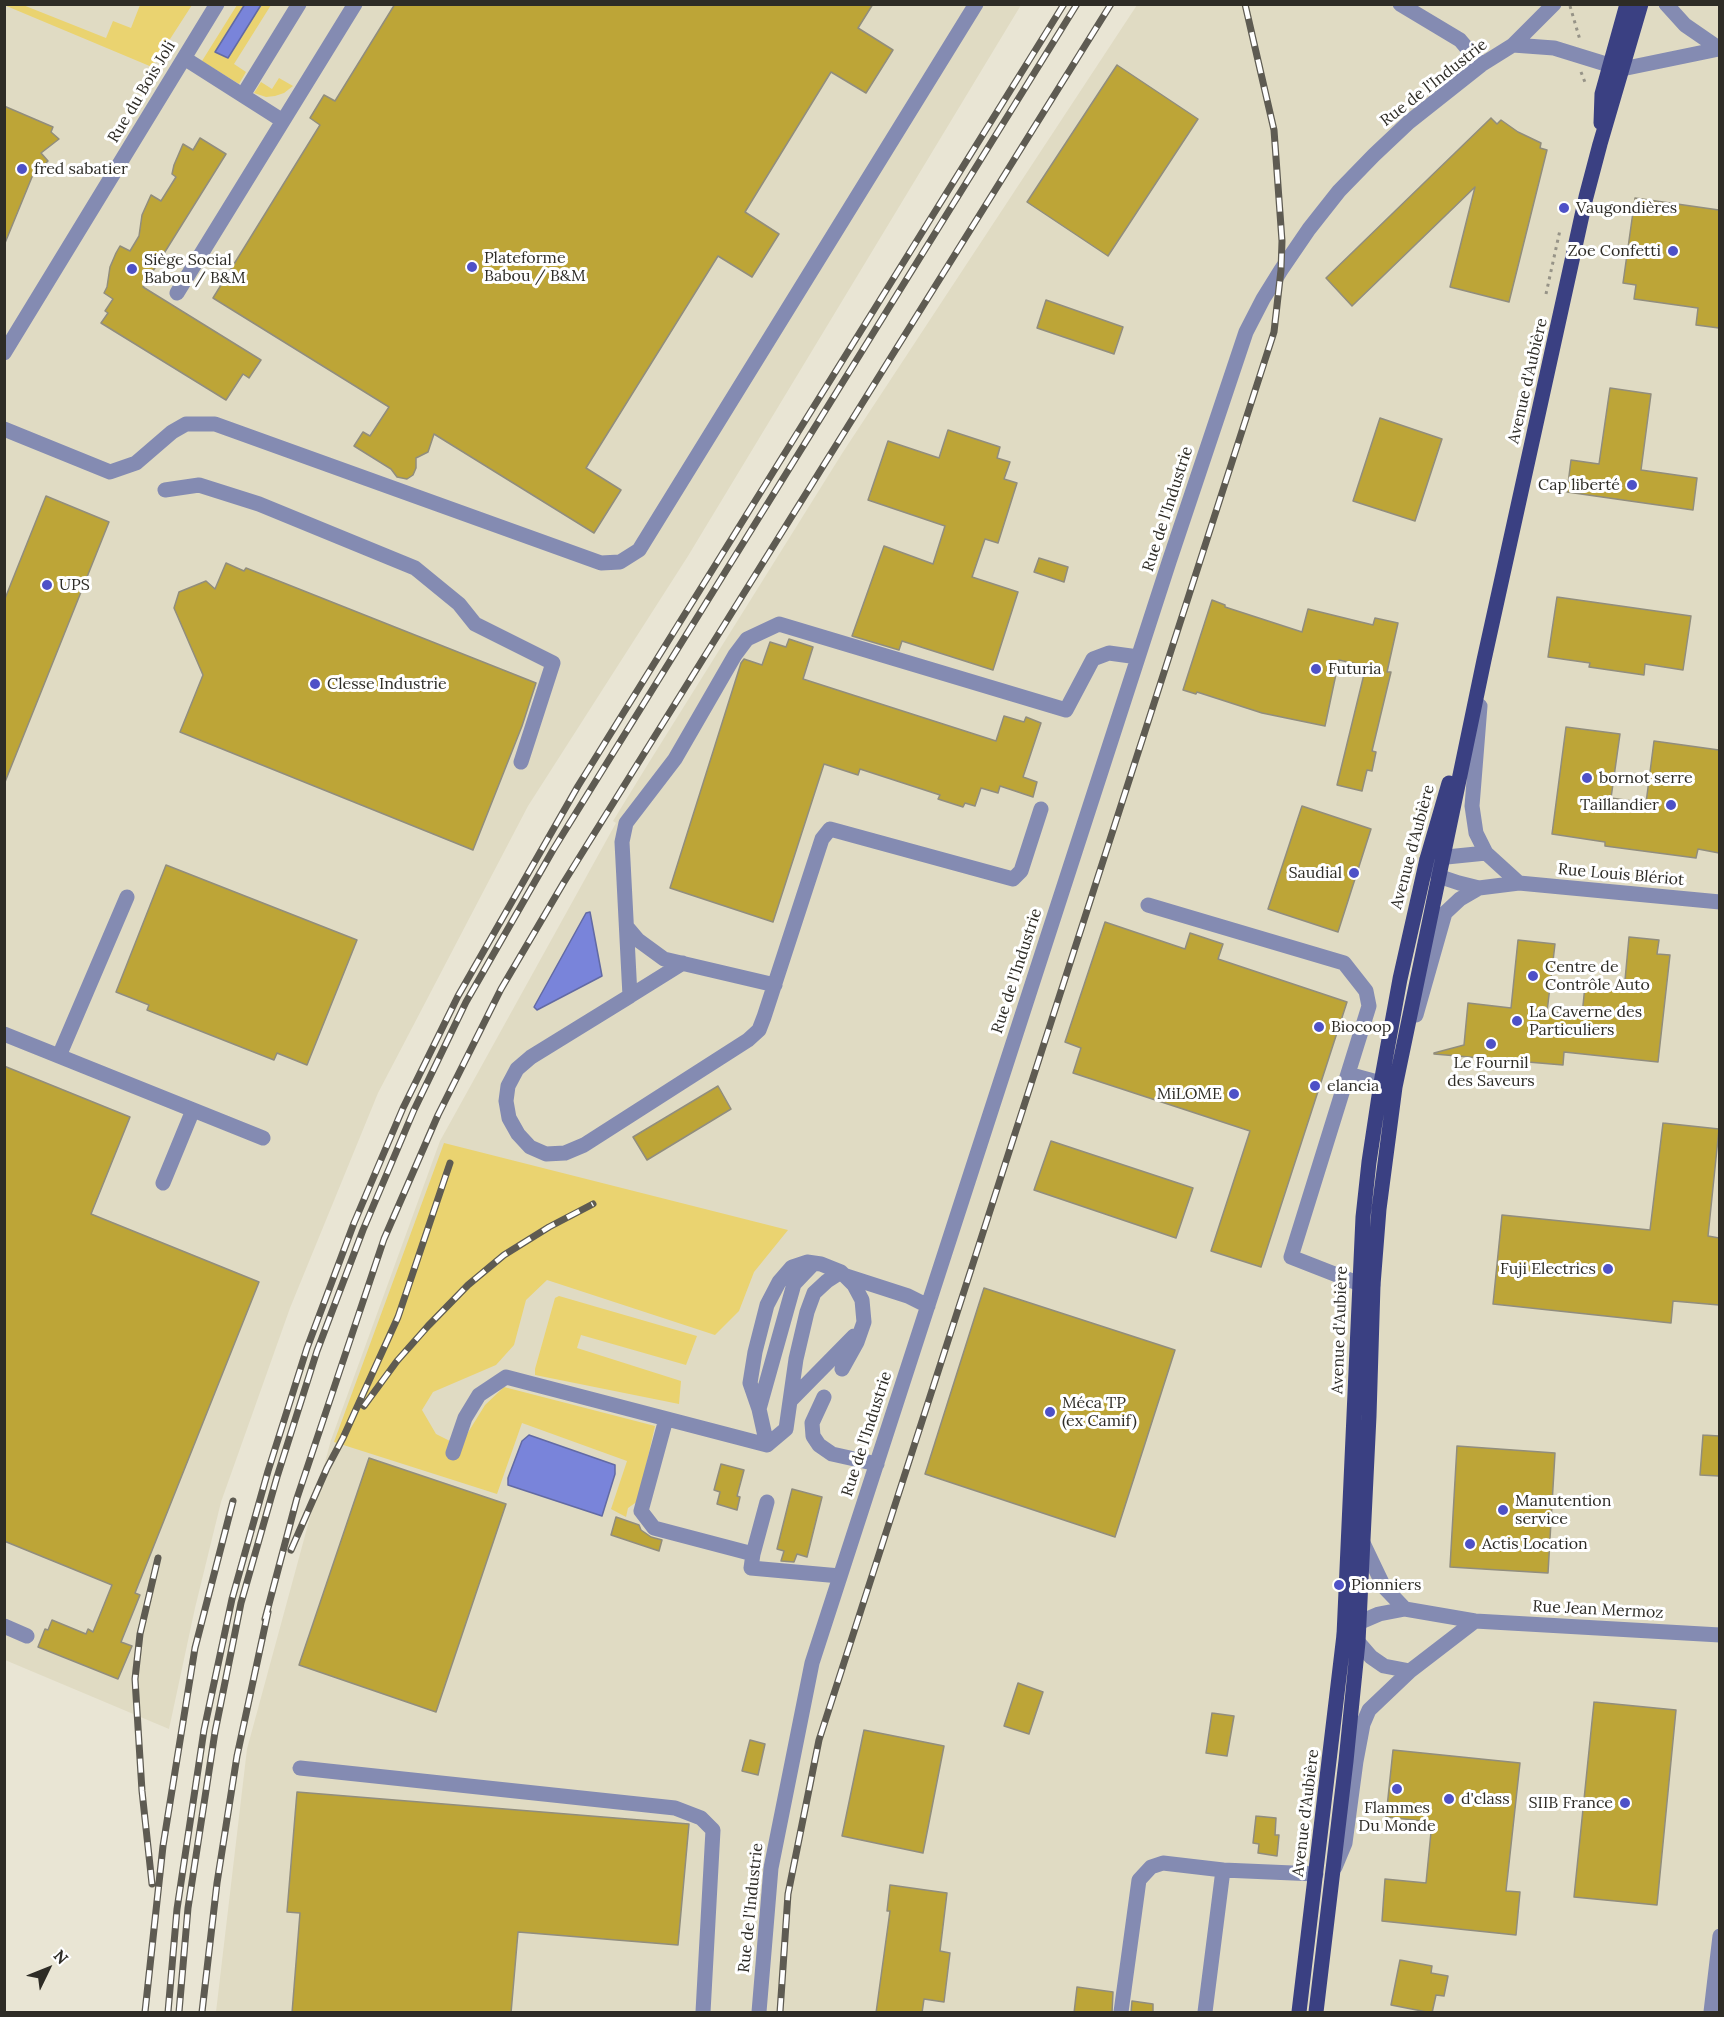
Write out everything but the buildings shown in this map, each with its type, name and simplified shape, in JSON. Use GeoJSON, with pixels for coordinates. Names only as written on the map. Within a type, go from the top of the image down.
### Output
{"type":"FeatureCollection","features":[{"type":"Feature","properties":{"kind":"main road","name":"Avenue d'Aubière"},"geometry":{"type":"LineString","coordinates":[[1316,2013],[1334,1869],[1351,1638],[1366,1284],[1379,1209],[1388,1085],[1400,979],[1435,858],[1484,660],[1586,197],[1600,144],[1627,4]]}},
{"type":"Feature","properties":{"kind":"main road","name":"Avenue d'Aubière"},"geometry":{"type":"LineString","coordinates":[[1616,68],[1641,4]]}},
{"type":"Feature","properties":{"kind":"main road","name":"Avenue d'Aubière"},"geometry":{"type":"LineString","coordinates":[[1388,1085],[1438,876],[1435,858]]}},
{"type":"Feature","properties":{"kind":"main road","name":"Avenue d'Aubière"},"geometry":{"type":"LineString","coordinates":[[1299,2013],[1316,1874],[1351,1638],[1358,1623],[1363,1543],[1366,1284]]}},
{"type":"Feature","properties":{"kind":"street","name":"Rue du Bois Joli"},"geometry":{"type":"LineString","coordinates":[[4,352],[217,4]]}},
{"type":"Feature","properties":{"kind":"street"},"geometry":{"type":"LineString","coordinates":[[243,95],[298,4]]}},
{"type":"Feature","properties":{"kind":"street"},"geometry":{"type":"LineString","coordinates":[[177,293],[355,4]]}},
{"type":"Feature","properties":{"kind":"street"},"geometry":{"type":"LineString","coordinates":[[4,429],[110,472],[136,462],[172,432],[186,424],[215,424],[601,563],[620,562],[639,550],[976,4]]}},
{"type":"Feature","properties":{"kind":"street"},"geometry":{"type":"LineString","coordinates":[[1400,4],[1460,40],[1481,65]]}},
{"type":"Feature","properties":{"kind":"street","name":"Rue de l'Industrie"},"geometry":{"type":"LineString","coordinates":[[759,2013],[771,1868],[812,1663],[1138,657],[1246,332],[1263,298],[1309,229],[1339,191],[1409,122],[1481,65],[1513,45],[1554,4]]}},
{"type":"Feature","properties":{"kind":"street"},"geometry":{"type":"LineString","coordinates":[[1666,4],[1685,25],[1719,49]]}},
{"type":"Feature","properties":{"kind":"street"},"geometry":{"type":"LineString","coordinates":[[1513,45],[1554,48],[1616,68],[1719,49]]}},
{"type":"Feature","properties":{"kind":"street"},"geometry":{"type":"LineString","coordinates":[[184,58],[283,121]]}},
{"type":"Feature","properties":{"kind":"street"},"geometry":{"type":"LineString","coordinates":[[165,490],[199,485],[259,504],[416,568],[459,603],[475,624],[553,663],[521,762]]}},
{"type":"Feature","properties":{"kind":"street"},"geometry":{"type":"LineString","coordinates":[[630,996],[622,842],[626,823],[675,759],[735,654],[747,639],[779,624],[1066,710],[1093,658],[1109,653],[1138,657]]}},
{"type":"Feature","properties":{"kind":"street","name":"Avenue d'Aubière"},"geometry":{"type":"LineString","coordinates":[[1484,660],[1472,806],[1476,833],[1486,853],[1519,883]]}},
{"type":"Feature","properties":{"kind":"street"},"geometry":{"type":"LineString","coordinates":[[683,963],[531,1057],[517,1069],[508,1086],[506,1101],[509,1118],[518,1134],[530,1147],[546,1154],[565,1153],[584,1145],[748,1040],[759,1030],[822,839],[830,829],[1013,879],[1021,871],[1041,809]]}},
{"type":"Feature","properties":{"kind":"street"},"geometry":{"type":"LineString","coordinates":[[1435,858],[1486,853]]}},
{"type":"Feature","properties":{"kind":"street"},"geometry":{"type":"LineString","coordinates":[[1438,876],[1479,888]]}},
{"type":"Feature","properties":{"kind":"street","name":"Avenue d'Aubière"},"geometry":{"type":"LineString","coordinates":[[1388,1085],[1445,913],[1461,899],[1479,888],[1519,883]]}},
{"type":"Feature","properties":{"kind":"street","name":"Rue Louis Blériot"},"geometry":{"type":"LineString","coordinates":[[1519,883],[1719,902]]}},
{"type":"Feature","properties":{"kind":"street"},"geometry":{"type":"LineString","coordinates":[[59,1056],[127,897]]}},
{"type":"Feature","properties":{"kind":"street"},"geometry":{"type":"LineString","coordinates":[[1148,905],[1344,963],[1366,991],[1369,1006],[1291,1257],[1366,1284]]}},
{"type":"Feature","properties":{"kind":"street"},"geometry":{"type":"LineString","coordinates":[[627,927],[638,940],[664,959],[775,985]]}},
{"type":"Feature","properties":{"kind":"street"},"geometry":{"type":"LineString","coordinates":[[4,1034],[263,1138]]}},
{"type":"Feature","properties":{"kind":"street"},"geometry":{"type":"LineString","coordinates":[[1348,1074],[1388,1085]]}},
{"type":"Feature","properties":{"kind":"street"},"geometry":{"type":"LineString","coordinates":[[163,1183],[193,1110]]}},
{"type":"Feature","properties":{"kind":"street"},"geometry":{"type":"LineString","coordinates":[[767,1445],[759,1409],[750,1383],[754,1352],[766,1305],[779,1282],[792,1267],[807,1262],[822,1264],[843,1274],[908,1296],[928,1306]]}},
{"type":"Feature","properties":{"kind":"street"},"geometry":{"type":"LineString","coordinates":[[759,1409],[794,1284],[814,1263]]}},
{"type":"Feature","properties":{"kind":"street"},"geometry":{"type":"LineString","coordinates":[[842,1369],[857,1342],[864,1322],[862,1300],[855,1285],[843,1274]]}},
{"type":"Feature","properties":{"kind":"street"},"geometry":{"type":"LineString","coordinates":[[767,1445],[786,1429],[796,1359],[814,1293],[827,1281],[843,1274]]}},
{"type":"Feature","properties":{"kind":"street"},"geometry":{"type":"LineString","coordinates":[[790,1401],[850,1341],[864,1322]]}},
{"type":"Feature","properties":{"kind":"street"},"geometry":{"type":"LineString","coordinates":[[453,1453],[465,1418],[479,1395],[506,1377],[767,1445]]}},
{"type":"Feature","properties":{"kind":"street"},"geometry":{"type":"LineString","coordinates":[[824,1396],[812,1423],[813,1436],[819,1445],[832,1454],[877,1464]]}},
{"type":"Feature","properties":{"kind":"street"},"geometry":{"type":"LineString","coordinates":[[666,1419],[641,1511],[654,1528],[753,1554]]}},
{"type":"Feature","properties":{"kind":"street"},"geometry":{"type":"LineString","coordinates":[[766,1502],[751,1568],[840,1576]]}},
{"type":"Feature","properties":{"kind":"street"},"geometry":{"type":"LineString","coordinates":[[1363,1543],[1384,1587],[1405,1609]]}},
{"type":"Feature","properties":{"kind":"street","name":"Rue Jean Mermoz"},"geometry":{"type":"LineString","coordinates":[[1358,1623],[1379,1614],[1405,1609],[1475,1621],[1719,1635]]}},
{"type":"Feature","properties":{"kind":"street"},"geometry":{"type":"LineString","coordinates":[[1334,1869],[1345,1844],[1356,1761],[1363,1724],[1369,1710],[1410,1671],[1475,1621]]}},
{"type":"Feature","properties":{"kind":"street"},"geometry":{"type":"LineString","coordinates":[[4,1626],[27,1636]]}},
{"type":"Feature","properties":{"kind":"street"},"geometry":{"type":"LineString","coordinates":[[1351,1638],[1384,1666],[1410,1671]]}},
{"type":"Feature","properties":{"kind":"street"},"geometry":{"type":"LineString","coordinates":[[300,1768],[675,1808],[701,1818],[713,1830],[703,2013]]}},
{"type":"Feature","properties":{"kind":"street"},"geometry":{"type":"LineString","coordinates":[[1121,2013],[1139,1880],[1151,1867],[1163,1863],[1223,1870],[1316,1874]]}},
{"type":"Feature","properties":{"kind":"street"},"geometry":{"type":"LineString","coordinates":[[1205,2013],[1223,1870]]}},
{"type":"Feature","properties":{"kind":"street"},"geometry":{"type":"LineString","coordinates":[[1711,2013],[1719,1936]]}},
{"type":"Feature","properties":{"kind":"path"},"geometry":{"type":"LineString","coordinates":[[1569,4],[1585,58],[1581,74],[1588,89]]}},
{"type":"Feature","properties":{"kind":"path"},"geometry":{"type":"LineString","coordinates":[[1545,300],[1562,223]]}},
{"type":"Feature","properties":{"kind":"shaded area"},"geometry":{"type":"Polygon","coordinates":[[[4,5],[1021,5],[688,556],[528,806],[378,1093],[290,1308],[221,1502],[169,1729],[5,1660],[4,5]]]}},
{"type":"Feature","properties":{"kind":"shaded area"},"geometry":{"type":"Polygon","coordinates":[[[4,5],[23,5],[106,38],[113,21],[131,28],[140,5],[192,5],[152,67],[4,5]]]}},
{"type":"Feature","properties":{"kind":"shaded area"},"geometry":{"type":"Polygon","coordinates":[[[237,5],[271,5],[234,64],[246,72],[239,84],[202,61],[237,5]]]}},
{"type":"Feature","properties":{"kind":"shaded area"},"geometry":{"type":"Polygon","coordinates":[[[1137,5],[1719,5],[1719,2012],[216,2012],[247,1749],[331,1440],[440,1141],[616,823],[613,821],[843,452],[1137,5]]]}},
{"type":"Feature","properties":{"kind":"shaded area"},"geometry":{"type":"Polygon","coordinates":[[[279,78],[293,86],[275,96],[266,97],[254,93],[261,82],[272,89],[279,78]]]}},
{"type":"Feature","properties":{"kind":"shaded area"},"geometry":{"type":"Polygon","coordinates":[[[444,1143],[788,1230],[754,1272],[739,1311],[715,1335],[547,1280],[526,1300],[514,1345],[496,1365],[433,1392],[422,1410],[436,1434],[450,1441],[464,1439],[485,1405],[504,1387],[655,1426],[638,1501],[628,1508],[626,1517],[611,1509],[627,1461],[522,1423],[497,1494],[334,1442],[444,1143]]]}},
{"type":"Feature","properties":{"kind":"shaded area"},"geometry":{"type":"Polygon","coordinates":[[[559,1296],[697,1336],[686,1365],[581,1335],[577,1348],[681,1381],[679,1404],[535,1375],[555,1298],[559,1296]]]}},
{"type":"Feature","properties":{"kind":"water"},"geometry":{"type":"Polygon","coordinates":[[[245,4],[261,5],[228,58],[215,52],[245,4]]]}},
{"type":"Feature","properties":{"kind":"water"},"geometry":{"type":"Polygon","coordinates":[[[590,912],[602,976],[537,1010],[534,1007],[586,913],[590,912]]]}},
{"type":"Feature","properties":{"kind":"water"},"geometry":{"type":"Polygon","coordinates":[[[529,1435],[615,1465],[615,1474],[602,1516],[508,1485],[508,1478],[522,1441],[529,1435]]]}},
{"type":"Feature","properties":{"kind":"railway"},"geometry":{"type":"LineString","coordinates":[[168,2012],[177,1909],[204,1730],[232,1599],[268,1471],[307,1348],[354,1223],[403,1108],[458,996],[578,786],[1064,4]]}},
{"type":"Feature","properties":{"kind":"railway"},"geometry":{"type":"LineString","coordinates":[[179,2012],[188,1908],[215,1732],[241,1603],[277,1477],[317,1351],[363,1230],[414,1110],[466,1002],[553,850],[1077,4]]}},
{"type":"Feature","properties":{"kind":"railway"},"geometry":{"type":"LineString","coordinates":[[265,1619],[297,1498],[384,1239],[438,1115],[501,989],[564,882],[1111,4]]}},
{"type":"Feature","properties":{"kind":"railway"},"geometry":{"type":"LineString","coordinates":[[780,2012],[788,1894],[819,1740],[1274,332],[1282,241],[1274,130],[1245,4]]}},
{"type":"Feature","properties":{"kind":"railway"},"geometry":{"type":"LineString","coordinates":[[291,1550],[398,1317],[450,1163]]}},
{"type":"Feature","properties":{"kind":"railway"},"geometry":{"type":"LineString","coordinates":[[364,1406],[397,1361],[468,1285],[504,1255],[549,1227],[593,1204]]}},
{"type":"Feature","properties":{"kind":"railway"},"geometry":{"type":"LineString","coordinates":[[145,2012],[163,1846],[195,1648],[233,1501]]}},
{"type":"Feature","properties":{"kind":"railway"},"geometry":{"type":"LineString","coordinates":[[152,1884],[142,1791],[135,1679],[140,1634],[158,1558]]}},
{"type":"Feature","properties":{"kind":"railway"},"geometry":{"type":"LineString","coordinates":[[202,2012],[217,1883],[237,1756],[268,1612]]}},
{"type":"Feature","properties":{"kind":"place","name":"fred sabatier"},"geometry":{"type":"Point","coordinates":[22,169]}},
{"type":"Feature","properties":{"kind":"place","name":"Vaugondières"},"geometry":{"type":"Point","coordinates":[1564,208]}},
{"type":"Feature","properties":{"kind":"place","name":"Zoe Confetti"},"geometry":{"type":"Point","coordinates":[1673,251]}},
{"type":"Feature","properties":{"kind":"place","name":"Plateforme Babou / B&M"},"geometry":{"type":"Point","coordinates":[472,267]}},
{"type":"Feature","properties":{"kind":"place","name":"Siège Social Babou / B&M"},"geometry":{"type":"Point","coordinates":[132,269]}},
{"type":"Feature","properties":{"kind":"place","name":"Cap liberté"},"geometry":{"type":"Point","coordinates":[1632,485]}},
{"type":"Feature","properties":{"kind":"place","name":"UPS"},"geometry":{"type":"Point","coordinates":[47,585]}},
{"type":"Feature","properties":{"kind":"place","name":"Futuria"},"geometry":{"type":"Point","coordinates":[1316,669]}},
{"type":"Feature","properties":{"kind":"place","name":"Clesse Industrie"},"geometry":{"type":"Point","coordinates":[315,684]}},
{"type":"Feature","properties":{"kind":"place","name":"bornot serre"},"geometry":{"type":"Point","coordinates":[1587,778]}},
{"type":"Feature","properties":{"kind":"place","name":"Taillandier"},"geometry":{"type":"Point","coordinates":[1671,805]}},
{"type":"Feature","properties":{"kind":"place","name":"Saudial"},"geometry":{"type":"Point","coordinates":[1354,873]}},
{"type":"Feature","properties":{"kind":"place","name":"Centre de Contrôle Auto"},"geometry":{"type":"Point","coordinates":[1533,976]}},
{"type":"Feature","properties":{"kind":"place","name":"La Caverne des Particuliers"},"geometry":{"type":"Point","coordinates":[1517,1021]}},
{"type":"Feature","properties":{"kind":"place","name":"Biocoop"},"geometry":{"type":"Point","coordinates":[1319,1027]}},
{"type":"Feature","properties":{"kind":"place","name":"Le Fournil des Saveurs"},"geometry":{"type":"Point","coordinates":[1491,1044]}},
{"type":"Feature","properties":{"kind":"place","name":"elancia"},"geometry":{"type":"Point","coordinates":[1315,1086]}},
{"type":"Feature","properties":{"kind":"place","name":"MiLOME"},"geometry":{"type":"Point","coordinates":[1234,1094]}},
{"type":"Feature","properties":{"kind":"place","name":"Fuji Electrics"},"geometry":{"type":"Point","coordinates":[1608,1269]}},
{"type":"Feature","properties":{"kind":"place","name":"Méca TP (ex Camif)"},"geometry":{"type":"Point","coordinates":[1050,1412]}},
{"type":"Feature","properties":{"kind":"place","name":"Manutention service"},"geometry":{"type":"Point","coordinates":[1503,1510]}},
{"type":"Feature","properties":{"kind":"place","name":"Actis Location"},"geometry":{"type":"Point","coordinates":[1470,1544]}},
{"type":"Feature","properties":{"kind":"place","name":"Pionniers"},"geometry":{"type":"Point","coordinates":[1339,1585]}},
{"type":"Feature","properties":{"kind":"place","name":"Flammes Du Monde"},"geometry":{"type":"Point","coordinates":[1397,1789]}},
{"type":"Feature","properties":{"kind":"place","name":"d'class"},"geometry":{"type":"Point","coordinates":[1449,1799]}},
{"type":"Feature","properties":{"kind":"place","name":"SIIB France"},"geometry":{"type":"Point","coordinates":[1625,1803]}}]}
